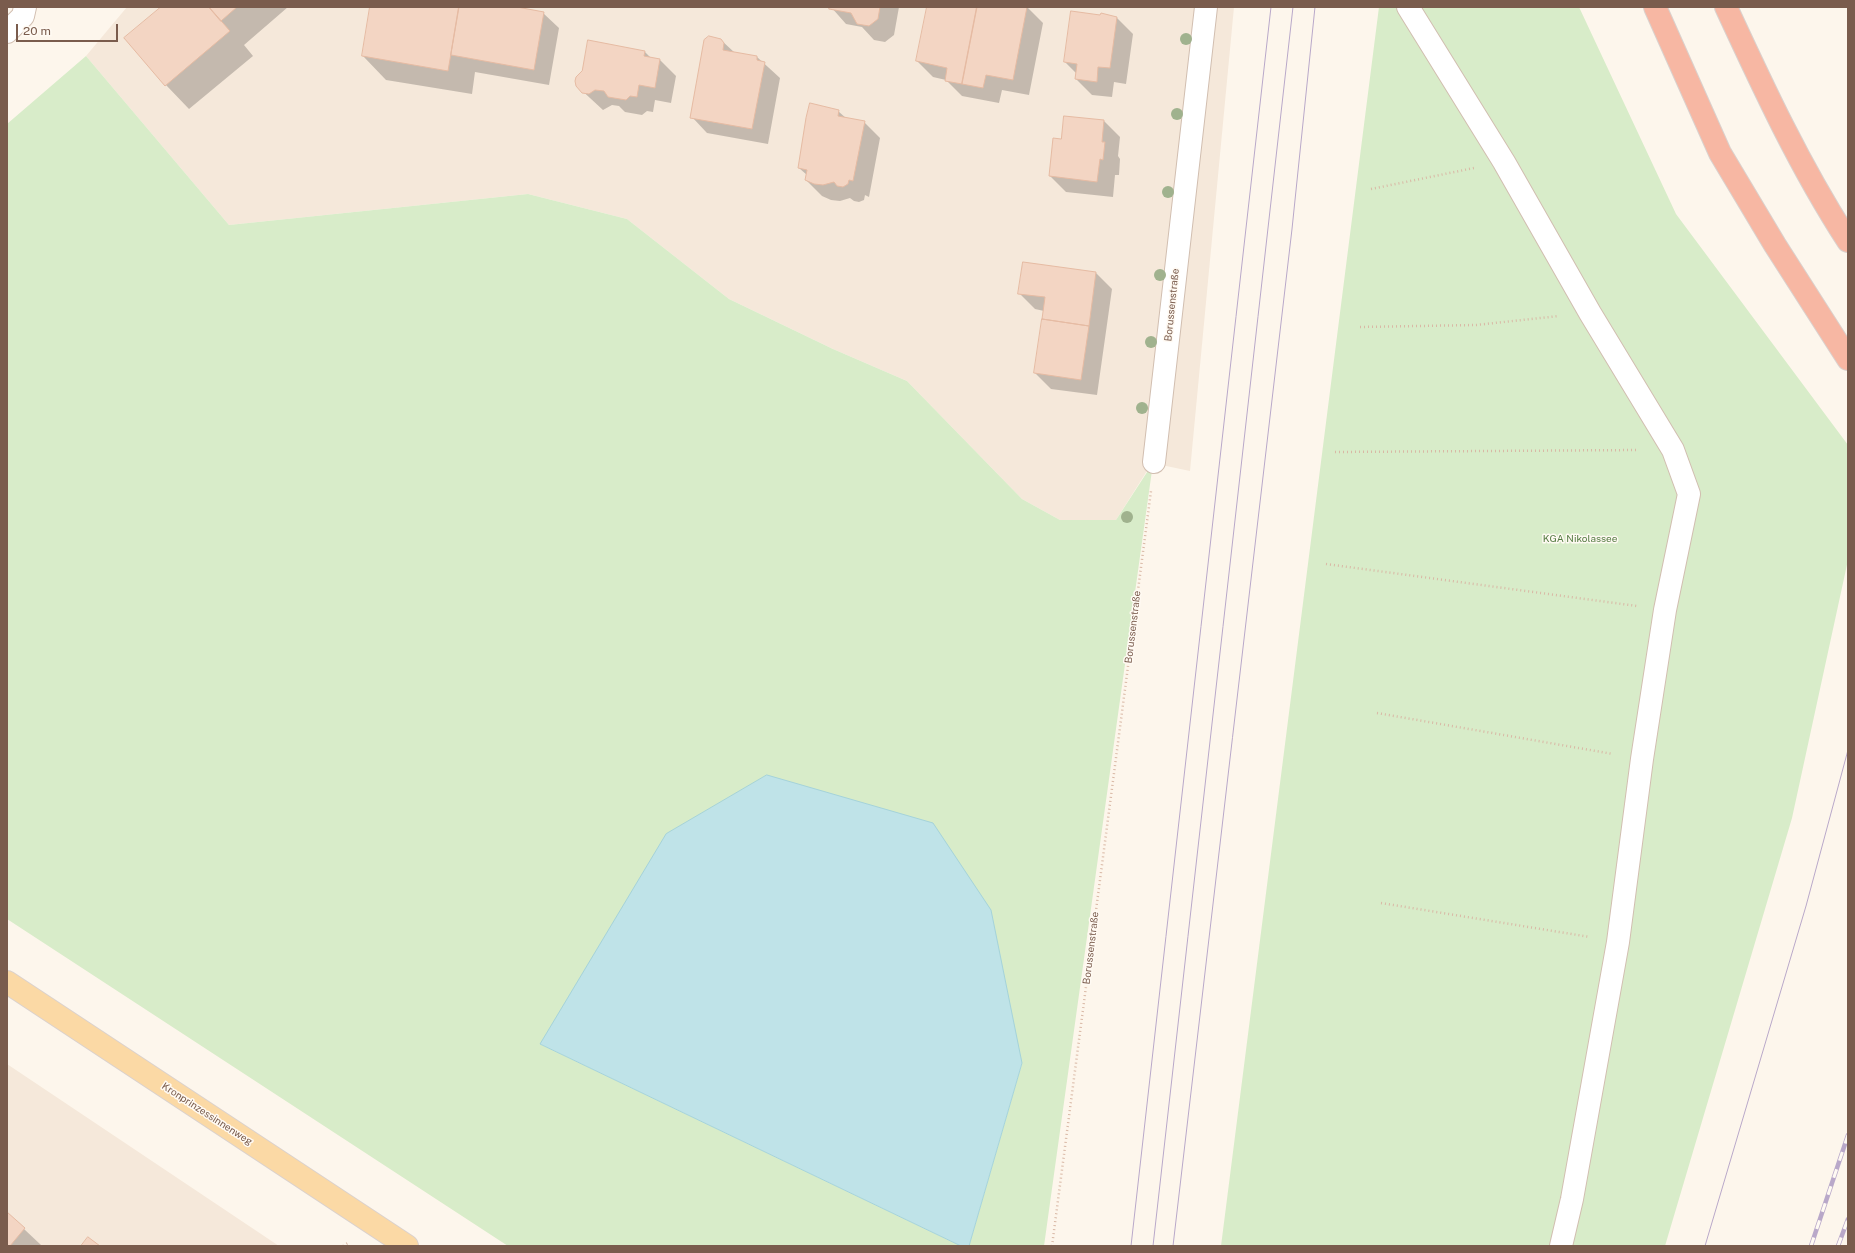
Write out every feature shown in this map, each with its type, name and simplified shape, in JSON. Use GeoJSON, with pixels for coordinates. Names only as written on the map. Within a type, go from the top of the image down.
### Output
{"type":"FeatureCollection","features":[{"type":"Feature","properties":{"kind":"highway"},"geometry":{"type":"LineString","coordinates":[[1655,7],[1720,153],[1775,245],[1848,359]]}},
{"type":"Feature","properties":{"kind":"highway"},"geometry":{"type":"LineString","coordinates":[[1726,7],[1778,119],[1824,204],[1848,241]]}},
{"type":"Feature","properties":{"kind":"main road","name":"Kronprinzessinnenweg"},"geometry":{"type":"LineString","coordinates":[[7,982],[406,1246]]}},
{"type":"Feature","properties":{"kind":"street","name":"Borussenstraße"},"geometry":{"type":"LineString","coordinates":[[1154,462],[1206,7]]}},
{"type":"Feature","properties":{"kind":"street"},"geometry":{"type":"LineString","coordinates":[[1408,7],[1504,162],[1590,313],[1673,450],[1689,494],[1665,610],[1642,758],[1618,942],[1573,1191],[1561,1246]]}},
{"type":"Feature","properties":{"kind":"street"},"geometry":{"type":"LineString","coordinates":[[7,32],[27,10]]}},
{"type":"Feature","properties":{"kind":"path"},"geometry":{"type":"LineString","coordinates":[[1371,189],[1504,162]]}},
{"type":"Feature","properties":{"kind":"path"},"geometry":{"type":"LineString","coordinates":[[1360,327],[1476,324],[1590,313]]}},
{"type":"Feature","properties":{"kind":"path"},"geometry":{"type":"LineString","coordinates":[[1335,452],[1673,450]]}},
{"type":"Feature","properties":{"kind":"path","name":"Borussenstraße"},"geometry":{"type":"LineString","coordinates":[[1052,1246],[1154,462]]}},
{"type":"Feature","properties":{"kind":"path"},"geometry":{"type":"LineString","coordinates":[[1326,564],[1665,610]]}},
{"type":"Feature","properties":{"kind":"path"},"geometry":{"type":"LineString","coordinates":[[1377,713],[1642,758]]}},
{"type":"Feature","properties":{"kind":"path"},"geometry":{"type":"LineString","coordinates":[[1381,903],[1618,942]]}},
{"type":"Feature","properties":{"kind":"shaded area"},"geometry":{"type":"Polygon","coordinates":[[[127,7],[1234,7],[1190,471],[1152,463],[1116,520],[1060,520],[1022,499],[907,381],[833,349],[729,299],[627,219],[528,194],[229,225],[86,56],[127,7]]]}},
{"type":"Feature","properties":{"kind":"shaded area"},"geometry":{"type":"Polygon","coordinates":[[[7,1064],[279,1246],[7,1246],[7,1064]]]}},
{"type":"Feature","properties":{"kind":"green space","name":"KGA Nikolassee"},"geometry":{"type":"Polygon","coordinates":[[[1379,7],[1579,7],[1676,214],[1848,445],[1848,560],[1792,818],[1665,1246],[1221,1246],[1379,7]]]}},
{"type":"Feature","properties":{"kind":"green space"},"geometry":{"type":"Polygon","coordinates":[[[86,56],[229,225],[528,194],[627,219],[729,299],[833,349],[907,381],[1022,499],[1060,520],[1116,520],[1153,463],[1044,1246],[969,1246],[1022,1063],[540,1044],[961,1246],[508,1246],[7,919],[7,124],[86,56]]]}},
{"type":"Feature","properties":{"kind":"water"},"geometry":{"type":"Polygon","coordinates":[[[767,775],[933,823],[991,910],[1022,1063],[969,1246],[961,1246],[540,1044],[666,834],[767,775]]]}},
{"type":"Feature","properties":{"kind":"building"},"geometry":{"type":"Polygon","coordinates":[[[161,7],[209,7],[230,31],[165,86],[124,38],[161,7]]]}},
{"type":"Feature","properties":{"kind":"building"},"geometry":{"type":"Polygon","coordinates":[[[209,7],[237,7],[221,21],[209,7]]]}},
{"type":"Feature","properties":{"kind":"building"},"geometry":{"type":"Polygon","coordinates":[[[370,7],[459,7],[448,71],[362,56],[370,7]]]}},
{"type":"Feature","properties":{"kind":"building"},"geometry":{"type":"Polygon","coordinates":[[[459,7],[517,7],[544,12],[534,70],[451,55],[459,7]]]}},
{"type":"Feature","properties":{"kind":"building"},"geometry":{"type":"Polygon","coordinates":[[[830,7],[880,7],[878,19],[869,26],[857,24],[851,13],[829,9],[830,7]]]}},
{"type":"Feature","properties":{"kind":"building"},"geometry":{"type":"Polygon","coordinates":[[[927,7],[977,7],[962,84],[945,81],[947,68],[916,61],[927,7]]]}},
{"type":"Feature","properties":{"kind":"building"},"geometry":{"type":"Polygon","coordinates":[[[977,7],[1027,7],[1013,80],[986,75],[983,88],[962,84],[977,7]]]}},
{"type":"Feature","properties":{"kind":"building"},"geometry":{"type":"Polygon","coordinates":[[[1071,11],[1100,15],[1101,13],[1117,17],[1110,68],[1098,67],[1097,82],[1075,79],[1077,64],[1064,62],[1071,11]]]}},
{"type":"Feature","properties":{"kind":"building"},"geometry":{"type":"Polygon","coordinates":[[[709,36],[721,39],[724,43],[723,50],[757,56],[757,60],[765,62],[752,129],[690,118],[704,40],[709,36]]]}},
{"type":"Feature","properties":{"kind":"building"},"geometry":{"type":"Polygon","coordinates":[[[588,40],[645,51],[644,56],[660,59],[655,88],[639,85],[637,97],[630,96],[626,100],[608,97],[604,91],[595,90],[589,94],[582,93],[576,86],[575,81],[576,77],[582,71],[588,40]]]}},
{"type":"Feature","properties":{"kind":"building"},"geometry":{"type":"Polygon","coordinates":[[[810,103],[839,110],[838,116],[865,121],[853,181],[849,180],[848,184],[843,187],[837,186],[834,182],[823,185],[814,184],[805,180],[807,170],[798,168],[806,118],[810,103]]]}},
{"type":"Feature","properties":{"kind":"building"},"geometry":{"type":"Polygon","coordinates":[[[1064,116],[1104,120],[1102,142],[1105,142],[1103,160],[1100,159],[1097,182],[1049,176],[1053,138],[1061,139],[1064,116]]]}},
{"type":"Feature","properties":{"kind":"building"},"geometry":{"type":"Polygon","coordinates":[[[1023,262],[1096,272],[1089,326],[1042,319],[1045,297],[1018,294],[1023,262]]]}},
{"type":"Feature","properties":{"kind":"building"},"geometry":{"type":"Polygon","coordinates":[[[1042,319],[1089,326],[1081,380],[1034,373],[1042,319]]]}},
{"type":"Feature","properties":{"kind":"building"},"geometry":{"type":"Polygon","coordinates":[[[7,1212],[25,1228],[10,1246],[7,1246],[7,1212]]]}},
{"type":"Feature","properties":{"kind":"building"},"geometry":{"type":"Polygon","coordinates":[[[88,1237],[100,1246],[81,1246],[88,1237]]]}},
{"type":"Feature","properties":{"kind":"tram line"},"geometry":{"type":"LineString","coordinates":[[1131,1246],[1271,7]]}},
{"type":"Feature","properties":{"kind":"tram line"},"geometry":{"type":"LineString","coordinates":[[1153,1246],[1293,7]]}},
{"type":"Feature","properties":{"kind":"tram line"},"geometry":{"type":"LineString","coordinates":[[1173,1246],[1292,229],[1315,7]]}},
{"type":"Feature","properties":{"kind":"tram line"},"geometry":{"type":"LineString","coordinates":[[1705,1246],[1806,906],[1848,750]]}},
{"type":"Feature","properties":{"kind":"railway"},"geometry":{"type":"LineString","coordinates":[[1811,1246],[1848,1135]]}},
{"type":"Feature","properties":{"kind":"railway"},"geometry":{"type":"LineString","coordinates":[[1838,1246],[1848,1219]]}}]}
